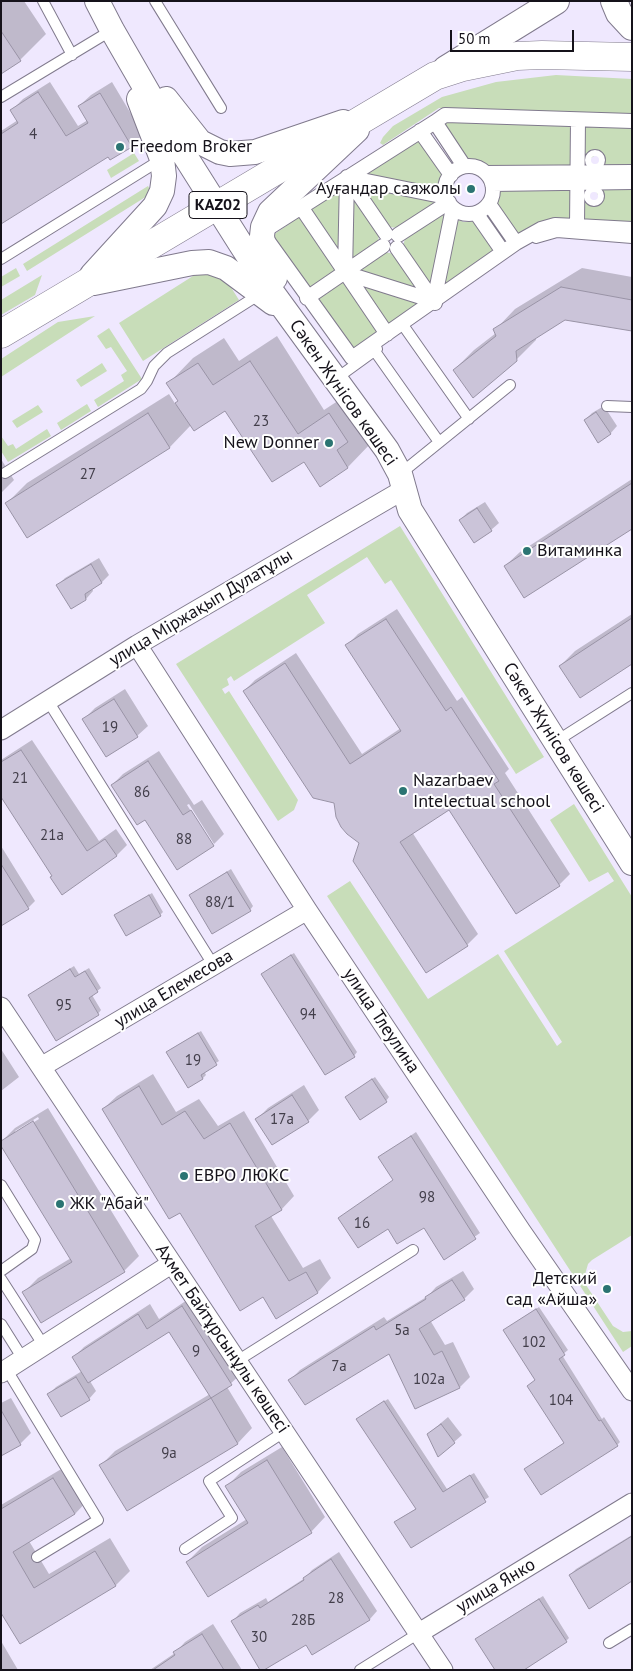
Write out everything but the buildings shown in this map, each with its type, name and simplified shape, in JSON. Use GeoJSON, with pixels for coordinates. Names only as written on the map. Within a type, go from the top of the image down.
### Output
{"type":"FeatureCollection","features":[{"type":"Feature","properties":{"kind":"highway","name":"KАZ02"},"geometry":{"type":"LineString","coordinates":[[1,334],[435,76],[463,67],[517,56],[632,57]]}},
{"type":"Feature","properties":{"kind":"main road"},"geometry":{"type":"LineString","coordinates":[[614,1],[619,13],[632,27]]}},
{"type":"Feature","properties":{"kind":"main road"},"geometry":{"type":"LineString","coordinates":[[435,76],[550,3]]}},
{"type":"Feature","properties":{"kind":"street"},"geometry":{"type":"LineString","coordinates":[[97,1],[171,154],[217,206],[265,291]]}},
{"type":"Feature","properties":{"kind":"street"},"geometry":{"type":"LineString","coordinates":[[113,33],[200,142],[220,152],[230,154],[255,152],[378,110]]}},
{"type":"Feature","properties":{"kind":"street"},"geometry":{"type":"LineString","coordinates":[[289,314],[264,251],[270,212],[378,110]]}},
{"type":"Feature","properties":{"kind":"street"},"geometry":{"type":"LineString","coordinates":[[266,230],[445,116],[632,121]]}},
{"type":"Feature","properties":{"kind":"street"},"geometry":{"type":"LineString","coordinates":[[578,120],[578,171]]}},
{"type":"Feature","properties":{"kind":"street"},"geometry":{"type":"LineString","coordinates":[[435,122],[464,166]]}},
{"type":"Feature","properties":{"kind":"street"},"geometry":{"type":"LineString","coordinates":[[420,131],[451,174]]}},
{"type":"Feature","properties":{"kind":"street"},"geometry":{"type":"LineString","coordinates":[[434,151],[448,142]]}},
{"type":"Feature","properties":{"kind":"street"},"geometry":{"type":"LineString","coordinates":[[82,285],[155,206],[162,192],[171,154]]}},
{"type":"Feature","properties":{"kind":"street"},"geometry":{"type":"LineString","coordinates":[[347,177],[449,202],[460,212],[468,214],[476,213],[489,204],[492,197],[489,178],[478,167],[464,166],[451,174],[447,181],[449,202],[435,303]]}},
{"type":"Feature","properties":{"kind":"street"},"geometry":{"type":"LineString","coordinates":[[489,178],[561,177],[578,171]]}},
{"type":"Feature","properties":{"kind":"street"},"geometry":{"type":"LineString","coordinates":[[578,171],[591,180],[628,177]]}},
{"type":"Feature","properties":{"kind":"street"},"geometry":{"type":"LineString","coordinates":[[578,171],[591,180]]}},
{"type":"Feature","properties":{"kind":"street"},"geometry":{"type":"LineString","coordinates":[[347,177],[435,303]]}},
{"type":"Feature","properties":{"kind":"street"},"geometry":{"type":"LineString","coordinates":[[345,272],[347,177]]}},
{"type":"Feature","properties":{"kind":"street"},"geometry":{"type":"LineString","coordinates":[[577,226],[591,180]]}},
{"type":"Feature","properties":{"kind":"street"},"geometry":{"type":"LineString","coordinates":[[308,298],[449,202]]}},
{"type":"Feature","properties":{"kind":"street"},"geometry":{"type":"LineString","coordinates":[[489,204],[516,243]]}},
{"type":"Feature","properties":{"kind":"street"},"geometry":{"type":"LineString","coordinates":[[301,206],[387,334]]}},
{"type":"Feature","properties":{"kind":"street"},"geometry":{"type":"LineString","coordinates":[[476,213],[503,252]]}},
{"type":"Feature","properties":{"kind":"street"},"geometry":{"type":"LineString","coordinates":[[489,231],[502,222]]}},
{"type":"Feature","properties":{"kind":"street"},"geometry":{"type":"LineString","coordinates":[[266,230],[308,298],[352,358],[435,303],[516,243],[541,229],[556,225],[632,228]]}},
{"type":"Feature","properties":{"kind":"street"},"geometry":{"type":"LineString","coordinates":[[82,285],[192,263],[209,262],[226,268],[265,291],[289,314]]}},
{"type":"Feature","properties":{"kind":"street"},"geometry":{"type":"LineString","coordinates":[[345,272],[435,303]]}},
{"type":"Feature","properties":{"kind":"street","name":"Сәкен Жүнісов көшесі"},"geometry":{"type":"LineString","coordinates":[[289,314],[337,378],[387,450],[401,482],[410,510],[632,863]]}},
{"type":"Feature","properties":{"kind":"street","name":"улица Міржақып Дулатұлы"},"geometry":{"type":"LineString","coordinates":[[1,730],[401,482]]}},
{"type":"Feature","properties":{"kind":"street","name":"улица Тлеулина"},"geometry":{"type":"LineString","coordinates":[[137,645],[307,910],[521,1231],[632,1391]]}},
{"type":"Feature","properties":{"kind":"street","name":"улица Елемесова"},"geometry":{"type":"LineString","coordinates":[[41,1068],[307,910]]}},
{"type":"Feature","properties":{"kind":"street","name":"Ахмет Байтұрсынұлы көшесі"},"geometry":{"type":"LineString","coordinates":[[1,1007],[443,1670]]}},
{"type":"Feature","properties":{"kind":"street"},"geometry":{"type":"LineString","coordinates":[[4,1371],[171,1264]]}},
{"type":"Feature","properties":{"kind":"street","name":"улица Янко"},"geometry":{"type":"LineString","coordinates":[[419,1632],[632,1503]]}},
{"type":"Feature","properties":{"kind":"lane"},"geometry":{"type":"LineString","coordinates":[[43,1],[72,55]]}},
{"type":"Feature","properties":{"kind":"lane"},"geometry":{"type":"LineString","coordinates":[[155,1],[221,108]]}},
{"type":"Feature","properties":{"kind":"lane"},"geometry":{"type":"LineString","coordinates":[[1,97],[113,33]]}},
{"type":"Feature","properties":{"kind":"lane"},"geometry":{"type":"LineString","coordinates":[[1,259],[171,154]]}},
{"type":"Feature","properties":{"kind":"lane"},"geometry":{"type":"LineString","coordinates":[[337,378],[405,328],[435,303],[519,247],[541,236],[557,232],[632,238]]}},
{"type":"Feature","properties":{"kind":"lane"},"geometry":{"type":"LineString","coordinates":[[6,473],[137,392],[147,381],[154,366],[167,353],[265,291]]}},
{"type":"Feature","properties":{"kind":"lane"},"geometry":{"type":"LineString","coordinates":[[405,328],[469,419]]}},
{"type":"Feature","properties":{"kind":"lane"},"geometry":{"type":"LineString","coordinates":[[374,350],[438,442]]}},
{"type":"Feature","properties":{"kind":"lane"},"geometry":{"type":"LineString","coordinates":[[401,482],[438,442],[510,385]]}},
{"type":"Feature","properties":{"kind":"lane"},"geometry":{"type":"LineString","coordinates":[[607,406],[632,407]]}},
{"type":"Feature","properties":{"kind":"lane"},"geometry":{"type":"LineString","coordinates":[[555,742],[632,693]]}},
{"type":"Feature","properties":{"kind":"lane"},"geometry":{"type":"LineString","coordinates":[[48,701],[214,966]]}},
{"type":"Feature","properties":{"kind":"lane"},"geometry":{"type":"LineString","coordinates":[[1,1185],[35,1240],[32,1249],[1,1271]]}},
{"type":"Feature","properties":{"kind":"lane"},"geometry":{"type":"LineString","coordinates":[[237,1361],[413,1250]]}},
{"type":"Feature","properties":{"kind":"lane"},"geometry":{"type":"LineString","coordinates":[[1,1279],[44,1346]]}},
{"type":"Feature","properties":{"kind":"lane"},"geometry":{"type":"LineString","coordinates":[[1,1324],[23,1359]]}},
{"type":"Feature","properties":{"kind":"lane"},"geometry":{"type":"LineString","coordinates":[[4,1371],[98,1520],[37,1557]]}},
{"type":"Feature","properties":{"kind":"lane"},"geometry":{"type":"LineString","coordinates":[[184,1549],[232,1518],[209,1481],[284,1432]]}},
{"type":"Feature","properties":{"kind":"lane"},"geometry":{"type":"LineString","coordinates":[[609,1643],[632,1629]]}},
{"type":"Feature","properties":{"kind":"lane","name":"улица Янко"},"geometry":{"type":"LineString","coordinates":[[360,1670],[419,1632]]}},
{"type":"Feature","properties":{"kind":"green space"},"geometry":{"type":"Polygon","coordinates":[[[556,75],[632,79],[632,114],[439,108],[383,145],[380,143],[393,126],[442,97],[496,82],[556,75]]]}},
{"type":"Feature","properties":{"kind":"green space"},"geometry":{"type":"Polygon","coordinates":[[[440,121],[573,124],[572,169],[491,170],[480,162],[465,160],[440,121]]]}},
{"type":"Feature","properties":{"kind":"green space"},"geometry":{"type":"Polygon","coordinates":[[[584,125],[632,126],[632,169],[596,169],[596,165],[600,162],[599,157],[596,155],[591,158],[584,158],[584,125]]]}},
{"type":"Feature","properties":{"kind":"green space"},"geometry":{"type":"Polygon","coordinates":[[[418,135],[443,172],[437,191],[355,175],[418,135]]]}},
{"type":"Feature","properties":{"kind":"green space"},"geometry":{"type":"Polygon","coordinates":[[[134,153],[139,161],[111,178],[107,170],[134,153]]]}},
{"type":"Feature","properties":{"kind":"green space"},"geometry":{"type":"Polygon","coordinates":[[[344,182],[341,259],[306,206],[344,182]]]}},
{"type":"Feature","properties":{"kind":"green space"},"geometry":{"type":"Polygon","coordinates":[[[572,185],[572,222],[518,239],[496,205],[499,187],[572,185]]]}},
{"type":"Feature","properties":{"kind":"green space"},"geometry":{"type":"Polygon","coordinates":[[[596,185],[632,185],[632,225],[583,223],[583,198],[589,198],[592,202],[598,200],[596,185]]]}},
{"type":"Feature","properties":{"kind":"green space"},"geometry":{"type":"Polygon","coordinates":[[[148,186],[152,193],[27,271],[23,264],[148,186]]]}},
{"type":"Feature","properties":{"kind":"green space"},"geometry":{"type":"Polygon","coordinates":[[[357,187],[439,201],[398,228],[389,227],[357,187]]]}},
{"type":"Feature","properties":{"kind":"green space"},"geometry":{"type":"Polygon","coordinates":[[[351,190],[379,235],[378,242],[348,263],[351,190]]]}},
{"type":"Feature","properties":{"kind":"green space"},"geometry":{"type":"Polygon","coordinates":[[[299,210],[339,270],[307,291],[270,237],[289,224],[286,219],[299,210]]]}},
{"type":"Feature","properties":{"kind":"green space"},"geometry":{"type":"Polygon","coordinates":[[[446,212],[431,291],[402,249],[405,239],[446,212]]]}},
{"type":"Feature","properties":{"kind":"green space"},"geometry":{"type":"Polygon","coordinates":[[[455,219],[464,222],[477,221],[498,251],[439,292],[455,219]]]}},
{"type":"Feature","properties":{"kind":"green space"},"geometry":{"type":"Polygon","coordinates":[[[384,252],[395,254],[424,294],[355,273],[384,252]]]}},
{"type":"Feature","properties":{"kind":"green space"},"geometry":{"type":"Polygon","coordinates":[[[215,262],[239,300],[143,361],[119,323],[215,262]]]}},
{"type":"Feature","properties":{"kind":"green space"},"geometry":{"type":"Polygon","coordinates":[[[16,268],[20,276],[1,287],[1,277],[16,268]]]}},
{"type":"Feature","properties":{"kind":"green space"},"geometry":{"type":"Polygon","coordinates":[[[42,275],[35,295],[1,315],[1,300],[42,275]]]}},
{"type":"Feature","properties":{"kind":"green space"},"geometry":{"type":"Polygon","coordinates":[[[345,280],[382,331],[352,352],[315,301],[345,280]]]}},
{"type":"Feature","properties":{"kind":"green space"},"geometry":{"type":"Polygon","coordinates":[[[356,281],[425,301],[388,326],[356,281]]]}},
{"type":"Feature","properties":{"kind":"green space"},"geometry":{"type":"Polygon","coordinates":[[[95,316],[1,377],[1,359],[58,322],[95,316]]]}},
{"type":"Feature","properties":{"kind":"green space"},"geometry":{"type":"Polygon","coordinates":[[[109,328],[142,379],[98,407],[94,400],[124,381],[121,375],[127,371],[111,347],[106,349],[97,336],[109,328]]]}},
{"type":"Feature","properties":{"kind":"green space"},"geometry":{"type":"Polygon","coordinates":[[[102,363],[107,371],[81,387],[76,380],[102,363]]]}},
{"type":"Feature","properties":{"kind":"green space"},"geometry":{"type":"Polygon","coordinates":[[[87,404],[91,411],[61,430],[57,423],[87,404]]]}},
{"type":"Feature","properties":{"kind":"green space"},"geometry":{"type":"Polygon","coordinates":[[[38,405],[43,412],[17,428],[12,421],[38,405]]]}},
{"type":"Feature","properties":{"kind":"green space"},"geometry":{"type":"Polygon","coordinates":[[[47,429],[51,436],[8,462],[1,451],[1,436],[8,446],[13,444],[16,449],[47,429]]]}},
{"type":"Feature","properties":{"kind":"green space"},"geometry":{"type":"Polygon","coordinates":[[[400,526],[544,757],[516,774],[391,580],[385,584],[367,557],[307,595],[325,623],[234,681],[231,676],[227,679],[229,685],[222,689],[225,694],[229,691],[298,800],[294,810],[278,821],[176,664],[400,526]]]}},
{"type":"Feature","properties":{"kind":"green space"},"geometry":{"type":"Polygon","coordinates":[[[574,804],[632,897],[632,1235],[592,1260],[588,1264],[584,1278],[586,1285],[613,1326],[623,1332],[632,1331],[632,1346],[623,1352],[327,896],[350,881],[428,999],[498,954],[557,1046],[562,1042],[504,951],[614,881],[608,872],[589,882],[550,820],[574,804]]]}},
{"type":"Feature","properties":{"kind":"place","name":"Freedom Broker"},"geometry":{"type":"Point","coordinates":[120,147]}},
{"type":"Feature","properties":{"kind":"place","name":"Ауғандар саяжолы"},"geometry":{"type":"Point","coordinates":[471,189]}},
{"type":"Feature","properties":{"kind":"place","name":"New Donner"},"geometry":{"type":"Point","coordinates":[329,443]}},
{"type":"Feature","properties":{"kind":"place","name":"Витаминка"},"geometry":{"type":"Point","coordinates":[527,551]}},
{"type":"Feature","properties":{"kind":"place","name":"Nazarbaev Intelectual school"},"geometry":{"type":"Point","coordinates":[403,791]}},
{"type":"Feature","properties":{"kind":"place","name":"ЕВРО ЛЮКС"},"geometry":{"type":"Point","coordinates":[184,1176]}},
{"type":"Feature","properties":{"kind":"place","name":"ЖК \"Абай\""},"geometry":{"type":"Point","coordinates":[60,1204]}},
{"type":"Feature","properties":{"kind":"place","name":"Детский сад «Айша»"},"geometry":{"type":"Point","coordinates":[607,1289]}}]}
